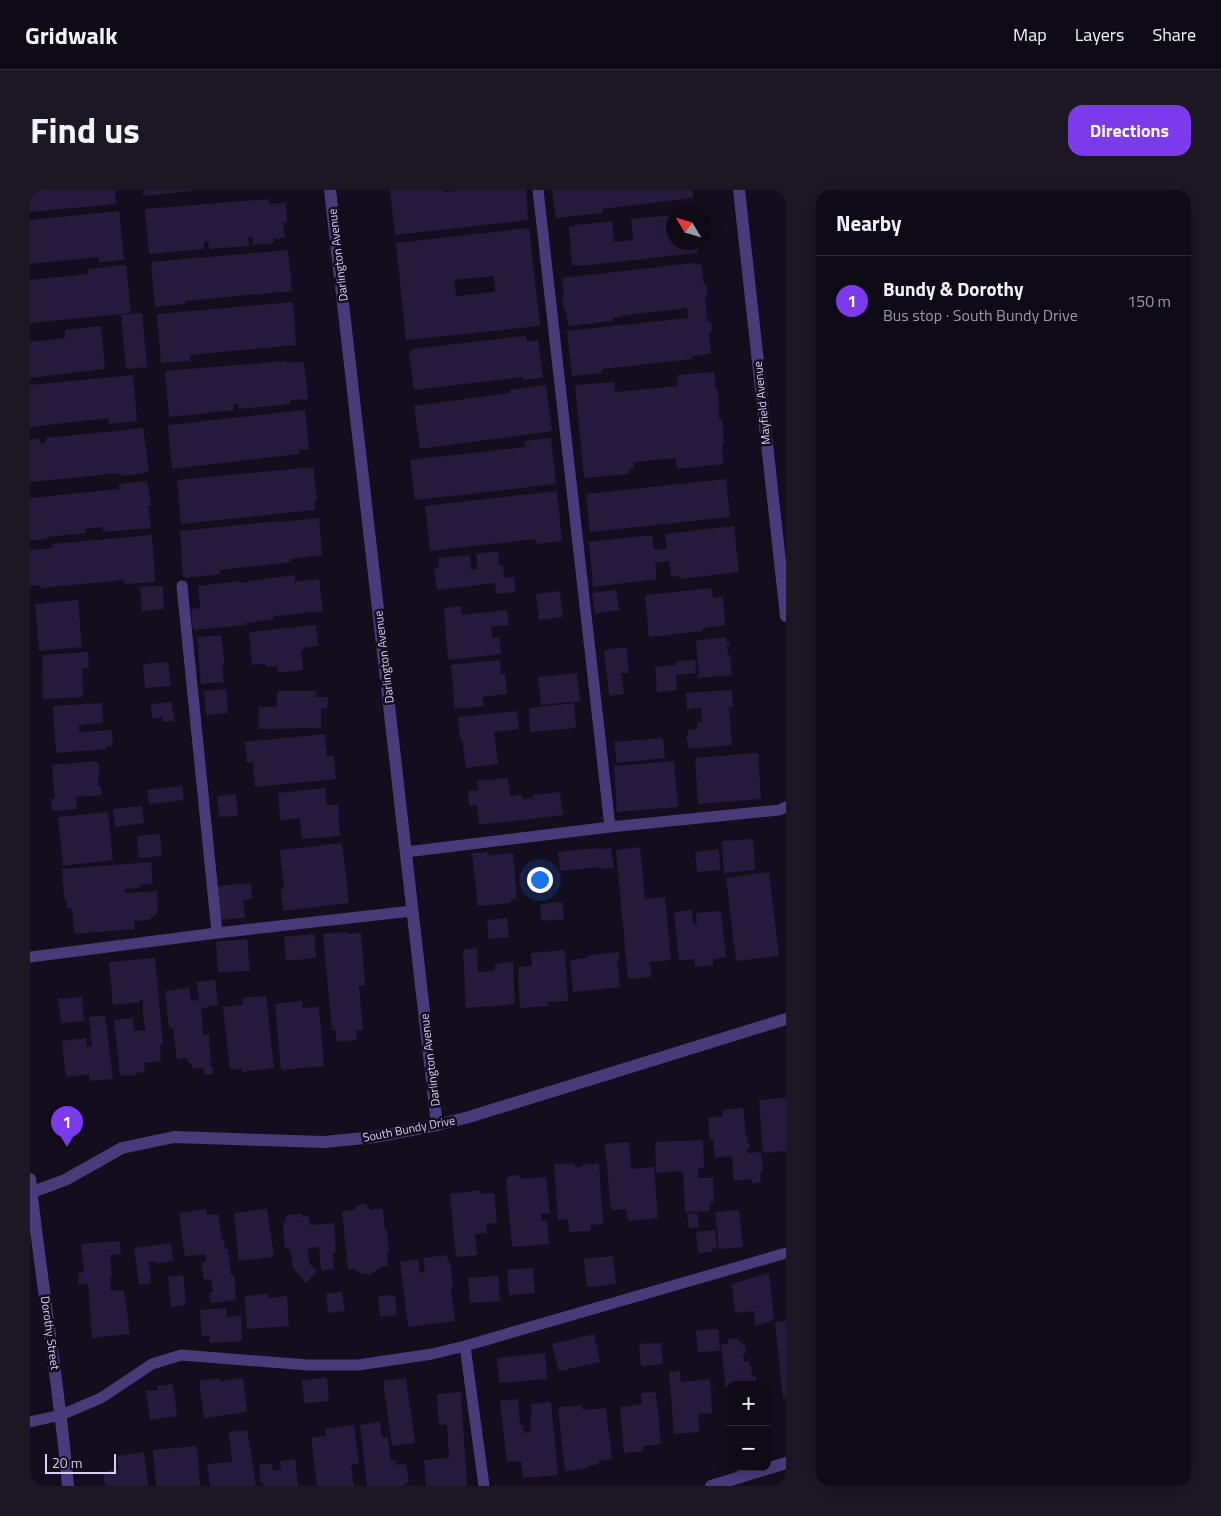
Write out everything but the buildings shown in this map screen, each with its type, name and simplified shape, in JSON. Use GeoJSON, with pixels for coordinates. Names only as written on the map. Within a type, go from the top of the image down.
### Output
{"type":"FeatureCollection","features":[{"type":"Feature","properties":{"kind":"street","name":"Darlington Avenue"},"geometry":{"type":"LineString","coordinates":[[330,190],[437,1125]]}},
{"type":"Feature","properties":{"kind":"street","name":"Mayfield Avenue"},"geometry":{"type":"LineString","coordinates":[[739,190],[786,616]]}},
{"type":"Feature","properties":{"kind":"street","name":"South Bundy Drive"},"geometry":{"type":"LineString","coordinates":[[31,1193],[65,1180],[122,1148],[174,1137],[324,1142],[375,1137],[437,1125],[786,1020]]}},
{"type":"Feature","properties":{"kind":"street","name":"Dorothy Street"},"geometry":{"type":"LineString","coordinates":[[30,1179],[62,1415],[68,1486]]}},
{"type":"Feature","properties":{"kind":"street"},"geometry":{"type":"LineString","coordinates":[[711,1486],[786,1463]]}},
{"type":"Feature","properties":{"kind":"lane"},"geometry":{"type":"LineString","coordinates":[[538,190],[610,828]]}},
{"type":"Feature","properties":{"kind":"lane"},"geometry":{"type":"LineString","coordinates":[[182,586],[217,934]]}},
{"type":"Feature","properties":{"kind":"lane"},"geometry":{"type":"LineString","coordinates":[[406,852],[786,808]]}},
{"type":"Feature","properties":{"kind":"lane"},"geometry":{"type":"LineString","coordinates":[[30,957],[412,911]]}},
{"type":"Feature","properties":{"kind":"lane"},"geometry":{"type":"LineString","coordinates":[[30,1422],[62,1415],[101,1398],[152,1364],[181,1355],[308,1365],[358,1364],[432,1354],[786,1253]]}},
{"type":"Feature","properties":{"kind":"lane"},"geometry":{"type":"LineString","coordinates":[[465,1346],[484,1486]]}},
{"type":"Feature","properties":{"kind":"place","name":"Bundy & Dorothy"},"geometry":{"type":"Point","coordinates":[67,1147]}}]}
